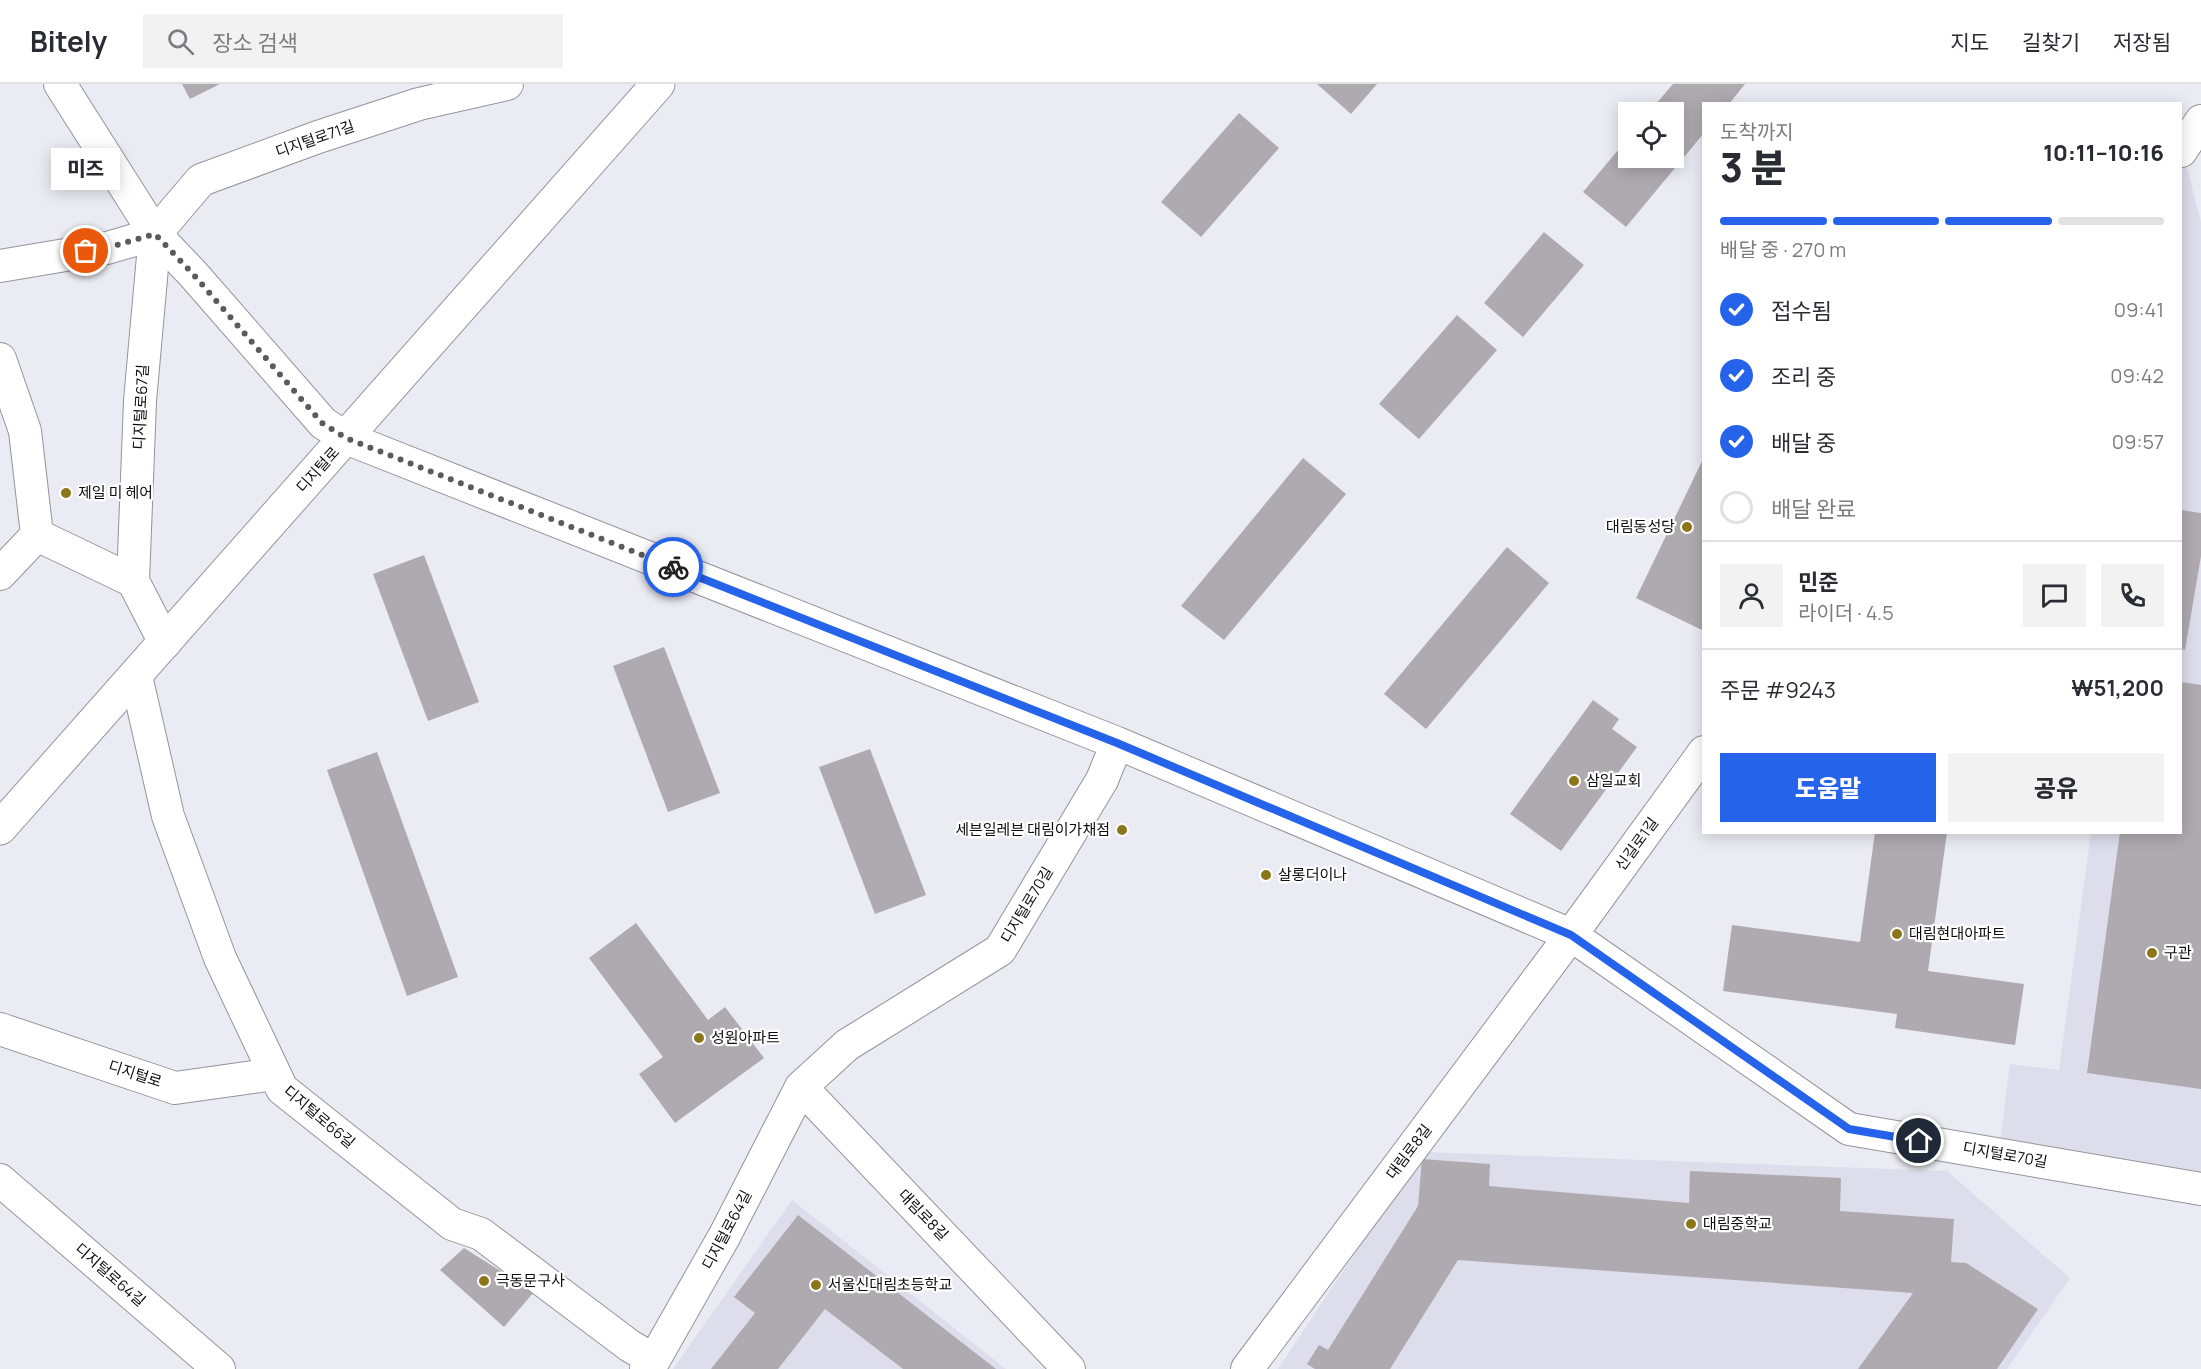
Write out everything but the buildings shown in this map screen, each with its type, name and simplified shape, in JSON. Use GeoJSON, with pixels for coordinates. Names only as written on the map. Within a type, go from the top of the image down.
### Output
{"type":"FeatureCollection","features":[{"type":"Feature","properties":{"kind":"main road","name":"디지털로"},"geometry":{"type":"LineString","coordinates":[[0,828],[658,84]]}},
{"type":"Feature","properties":{"kind":"street","name":"디지털로70길"},"geometry":{"type":"LineString","coordinates":[[60,84],[155,234],[193,274],[322,423],[346,438],[1117,743],[1571,935],[1849,1129],[2201,1189]]}},
{"type":"Feature","properties":{"kind":"street","name":"디지털로71길"},"geometry":{"type":"LineString","coordinates":[[155,234],[201,180],[318,137],[419,104],[502,85]]}},
{"type":"Feature","properties":{"kind":"street"},"geometry":{"type":"LineString","coordinates":[[2182,150],[2201,121]]}},
{"type":"Feature","properties":{"kind":"street"},"geometry":{"type":"LineString","coordinates":[[0,266],[107,248],[155,234]]}},
{"type":"Feature","properties":{"kind":"street","name":"디지털로67길"},"geometry":{"type":"LineString","coordinates":[[155,234],[140,401],[134,581],[165,643]]}},
{"type":"Feature","properties":{"kind":"street"},"geometry":{"type":"LineString","coordinates":[[0,359],[25,431],[37,535]]}},
{"type":"Feature","properties":{"kind":"street"},"geometry":{"type":"LineString","coordinates":[[37,535],[134,581]]}},
{"type":"Feature","properties":{"kind":"street"},"geometry":{"type":"LineString","coordinates":[[0,574],[37,535]]}},
{"type":"Feature","properties":{"kind":"street","name":"디지털로66길"},"geometry":{"type":"LineString","coordinates":[[136,675],[168,816],[219,958],[282,1089],[452,1224],[481,1234],[630,1346],[650,1364]]}},
{"type":"Feature","properties":{"kind":"street","name":"디지털로70길"},"geometry":{"type":"LineString","coordinates":[[801,1087],[847,1045],[1000,950],[1102,780],[1117,743]]}},
{"type":"Feature","properties":{"kind":"street","name":"신길로1길"},"geometry":{"type":"LineString","coordinates":[[1571,935],[1702,755]]}},
{"type":"Feature","properties":{"kind":"street","name":"대림로8길"},"geometry":{"type":"LineString","coordinates":[[1247,1369],[1571,935]]}},
{"type":"Feature","properties":{"kind":"street","name":"디지털로"},"geometry":{"type":"LineString","coordinates":[[0,1029],[175,1088],[275,1074]]}},
{"type":"Feature","properties":{"kind":"street","name":"대림로8길"},"geometry":{"type":"LineString","coordinates":[[801,1087],[1069,1369]]}},
{"type":"Feature","properties":{"kind":"street","name":"디지털로64길"},"geometry":{"type":"LineString","coordinates":[[650,1364],[725,1235],[801,1087]]}},
{"type":"Feature","properties":{"kind":"street","name":"디지털로64길"},"geometry":{"type":"LineString","coordinates":[[0,1180],[219,1369]]}},
{"type":"Feature","properties":{"kind":"shaded area"},"geometry":{"type":"Polygon","coordinates":[[[2182,149],[2201,222],[2201,1191],[2000,1142],[2010,1064],[2059,1070],[2091,834],[2182,834],[2182,149]]]}},
{"type":"Feature","properties":{"kind":"shaded area","name":"대림중학교"},"geometry":{"type":"Polygon","coordinates":[[[1422,1152],[1947,1171],[2070,1278],[2007,1369],[1278,1369],[1422,1152]]]}},
{"type":"Feature","properties":{"kind":"shaded area","name":"서울신대림초등학교"},"geometry":{"type":"Polygon","coordinates":[[[792,1200],[1006,1369],[673,1369],[792,1200]]]}},
{"type":"Feature","properties":{"kind":"way so far"},"geometry":{"type":"LineString","coordinates":[[86,251],[107,248],[155,234],[193,274],[322,423],[346,438],[673,567]]}},
{"type":"Feature","properties":{"kind":"place","name":"미즈"},"geometry":{"type":"Point","coordinates":[86,251]}},
{"type":"Feature","properties":{"kind":"place","name":"제일 미 헤어"},"geometry":{"type":"Point","coordinates":[66,493]}},
{"type":"Feature","properties":{"kind":"place","name":"대림동성당"},"geometry":{"type":"Point","coordinates":[1687,527]}},
{"type":"Feature","properties":{"kind":"place","name":"삼일교회"},"geometry":{"type":"Point","coordinates":[1574,781]}},
{"type":"Feature","properties":{"kind":"place","name":"세븐일레븐 대림이가채점"},"geometry":{"type":"Point","coordinates":[1122,830]}},
{"type":"Feature","properties":{"kind":"place","name":"살롱더이나"},"geometry":{"type":"Point","coordinates":[1266,875]}},
{"type":"Feature","properties":{"kind":"place","name":"대림현대아파트"},"geometry":{"type":"Point","coordinates":[1897,934]}},
{"type":"Feature","properties":{"kind":"place","name":"구관"},"geometry":{"type":"Point","coordinates":[2152,953]}},
{"type":"Feature","properties":{"kind":"place","name":"성원아파트"},"geometry":{"type":"Point","coordinates":[699,1038]}},
{"type":"Feature","properties":{"kind":"place","name":"대림중학교"},"geometry":{"type":"Point","coordinates":[1691,1224]}},
{"type":"Feature","properties":{"kind":"place","name":"극동문구사"},"geometry":{"type":"Point","coordinates":[484,1281]}},
{"type":"Feature","properties":{"kind":"place","name":"서울신대림초등학교"},"geometry":{"type":"Point","coordinates":[816,1285]}},
{"type":"Feature","properties":{"kind":"route"},"geometry":{"type":"LineString","coordinates":[[673,567],[1117,743],[1571,935],[1849,1129],[1919,1141]]}}]}
